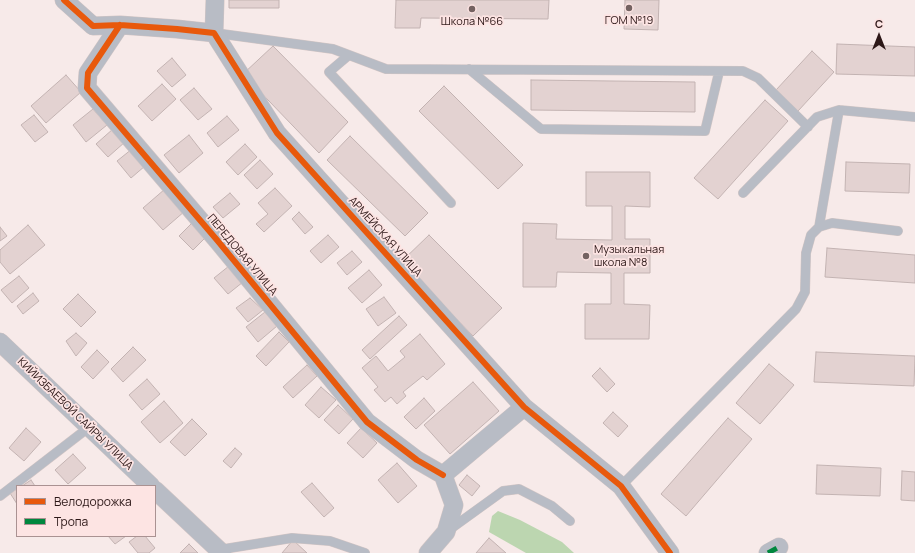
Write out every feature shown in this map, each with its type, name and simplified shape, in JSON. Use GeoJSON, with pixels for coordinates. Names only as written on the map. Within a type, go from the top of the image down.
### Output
{"type":"FeatureCollection","features":[{"type":"Feature","properties":{"kind":"street"},"geometry":{"type":"LineString","coordinates":[[64,0],[93,26],[120,25],[214,33],[215,0]]}},
{"type":"Feature","properties":{"kind":"street","name":"ПЕРЕДОВАЯ УЛИЦА"},"geometry":{"type":"LineString","coordinates":[[120,25],[88,73],[87,88],[217,240],[367,422],[417,460],[443,475]]}},
{"type":"Feature","properties":{"kind":"street","name":"АРМЕЙСКАЯ УЛИЦА"},"geometry":{"type":"LineString","coordinates":[[214,33],[277,133],[524,407],[621,486],[663,550]]}},
{"type":"Feature","properties":{"kind":"street","name":"КИЙИЗБАЕВОЙ САЙРЫ УЛИЦА"},"geometry":{"type":"LineString","coordinates":[[0,342],[88,428],[150,485]]}},
{"type":"Feature","properties":{"kind":"street"},"geometry":{"type":"LineString","coordinates":[[428,553],[446,532],[454,505],[443,475],[524,407]]}},
{"type":"Feature","properties":{"kind":"street"},"geometry":{"type":"LineString","coordinates":[[156,491],[220,551]]}},
{"type":"Feature","properties":{"kind":"lane"},"geometry":{"type":"LineString","coordinates":[[214,33],[332,49],[386,69],[743,71],[758,78],[808,127]]}},
{"type":"Feature","properties":{"kind":"lane"},"geometry":{"type":"LineString","coordinates":[[349,55],[329,72],[451,203]]}},
{"type":"Feature","properties":{"kind":"lane"},"geometry":{"type":"LineString","coordinates":[[469,69],[541,129],[705,131],[719,72]]}},
{"type":"Feature","properties":{"kind":"lane"},"geometry":{"type":"LineString","coordinates":[[819,227],[839,110]]}},
{"type":"Feature","properties":{"kind":"lane"},"geometry":{"type":"LineString","coordinates":[[743,193],[817,117],[839,110],[915,117]]}},
{"type":"Feature","properties":{"kind":"lane"},"geometry":{"type":"LineString","coordinates":[[621,486],[796,309],[805,292],[806,253],[811,234],[819,227],[832,223],[898,231]]}},
{"type":"Feature","properties":{"kind":"lane"},"geometry":{"type":"LineString","coordinates":[[0,496],[88,428]]}},
{"type":"Feature","properties":{"kind":"lane"},"geometry":{"type":"LineString","coordinates":[[446,532],[503,492],[519,489],[552,506],[570,521]]}},
{"type":"Feature","properties":{"kind":"lane"},"geometry":{"type":"LineString","coordinates":[[220,551],[292,538],[330,541],[365,553]]}},
{"type":"Feature","properties":{"kind":"green space"},"geometry":{"type":"Polygon","coordinates":[[[498,511],[520,520],[562,542],[574,553],[526,553],[489,532],[492,516],[498,511]]]}},
{"type":"Feature","properties":{"kind":"building"},"geometry":{"type":"Polygon","coordinates":[[[229,0],[279,0],[279,8],[229,8],[229,0]]]}},
{"type":"Feature","properties":{"kind":"building","name":"Школа №66"},"geometry":{"type":"Polygon","coordinates":[[[396,0],[549,0],[548,19],[421,18],[420,28],[395,28],[396,0]]]}},
{"type":"Feature","properties":{"kind":"building"},"geometry":{"type":"Polygon","coordinates":[[[625,0],[659,0],[658,30],[624,29],[625,0]]]}},
{"type":"Feature","properties":{"kind":"building"},"geometry":{"type":"Polygon","coordinates":[[[837,44],[915,47],[915,76],[836,74],[837,44]]]}},
{"type":"Feature","properties":{"kind":"building"},"geometry":{"type":"Polygon","coordinates":[[[273,46],[348,122],[319,153],[243,74],[273,46]]]}},
{"type":"Feature","properties":{"kind":"building"},"geometry":{"type":"Polygon","coordinates":[[[812,51],[834,72],[798,111],[776,90],[812,51]]]}},
{"type":"Feature","properties":{"kind":"building"},"geometry":{"type":"Polygon","coordinates":[[[172,58],[186,75],[172,87],[157,71],[172,58]]]}},
{"type":"Feature","properties":{"kind":"building"},"geometry":{"type":"Polygon","coordinates":[[[66,75],[81,92],[46,123],[31,106],[66,75]]]}},
{"type":"Feature","properties":{"kind":"building"},"geometry":{"type":"Polygon","coordinates":[[[531,80],[695,82],[695,112],[531,110],[531,80]]]}},
{"type":"Feature","properties":{"kind":"building"},"geometry":{"type":"Polygon","coordinates":[[[162,84],[176,99],[152,121],[138,106],[162,84]]]}},
{"type":"Feature","properties":{"kind":"building"},"geometry":{"type":"Polygon","coordinates":[[[444,86],[523,165],[498,189],[419,111],[444,86]]]}},
{"type":"Feature","properties":{"kind":"building"},"geometry":{"type":"Polygon","coordinates":[[[194,88],[212,109],[198,120],[180,100],[194,88]]]}},
{"type":"Feature","properties":{"kind":"building"},"geometry":{"type":"Polygon","coordinates":[[[765,100],[788,121],[718,199],[694,178],[765,100]]]}},
{"type":"Feature","properties":{"kind":"building"},"geometry":{"type":"Polygon","coordinates":[[[93,109],[107,125],[86,142],[73,125],[93,109]]]}},
{"type":"Feature","properties":{"kind":"building"},"geometry":{"type":"Polygon","coordinates":[[[34,115],[48,132],[35,142],[21,125],[34,115]]]}},
{"type":"Feature","properties":{"kind":"building"},"geometry":{"type":"Polygon","coordinates":[[[227,116],[239,130],[218,147],[207,133],[227,116]]]}},
{"type":"Feature","properties":{"kind":"building"},"geometry":{"type":"Polygon","coordinates":[[[113,129],[125,142],[108,157],[96,144],[113,129]]]}},
{"type":"Feature","properties":{"kind":"building"},"geometry":{"type":"Polygon","coordinates":[[[189,135],[203,153],[179,173],[164,155],[189,135]]]}},
{"type":"Feature","properties":{"kind":"building"},"geometry":{"type":"Polygon","coordinates":[[[350,136],[428,213],[405,236],[327,160],[350,136]]]}},
{"type":"Feature","properties":{"kind":"building"},"geometry":{"type":"Polygon","coordinates":[[[245,144],[257,157],[238,175],[226,162],[245,144]]]}},
{"type":"Feature","properties":{"kind":"building"},"geometry":{"type":"Polygon","coordinates":[[[132,149],[145,166],[131,178],[117,161],[132,149]]]}},
{"type":"Feature","properties":{"kind":"building"},"geometry":{"type":"Polygon","coordinates":[[[260,160],[273,174],[257,189],[244,175],[260,160]]]}},
{"type":"Feature","properties":{"kind":"building"},"geometry":{"type":"Polygon","coordinates":[[[846,162],[910,164],[909,193],[845,191],[846,162]]]}},
{"type":"Feature","properties":{"kind":"building","name":"Музыкальная школа №8"},"geometry":{"type":"Polygon","coordinates":[[[586,172],[650,172],[650,207],[625,206],[625,239],[650,239],[650,273],[624,273],[624,304],[650,305],[649,339],[585,339],[585,304],[611,304],[611,273],[557,272],[556,287],[523,287],[523,223],[557,224],[556,239],[612,240],[612,206],[586,206],[586,172]]]}},
{"type":"Feature","properties":{"kind":"building"},"geometry":{"type":"Polygon","coordinates":[[[275,188],[292,206],[264,232],[256,224],[268,214],[258,203],[275,188]]]}},
{"type":"Feature","properties":{"kind":"building"},"geometry":{"type":"Polygon","coordinates":[[[165,189],[185,211],[163,230],[143,208],[165,189]]]}},
{"type":"Feature","properties":{"kind":"building"},"geometry":{"type":"Polygon","coordinates":[[[230,193],[240,204],[223,218],[213,207],[230,193]]]}},
{"type":"Feature","properties":{"kind":"building"},"geometry":{"type":"Polygon","coordinates":[[[299,212],[313,227],[305,234],[292,219],[299,212]]]}},
{"type":"Feature","properties":{"kind":"building"},"geometry":{"type":"Polygon","coordinates":[[[193,222],[207,236],[193,250],[179,236],[193,222]]]}},
{"type":"Feature","properties":{"kind":"building"},"geometry":{"type":"Polygon","coordinates":[[[28,225],[45,245],[10,274],[0,262],[0,250],[28,225]]]}},
{"type":"Feature","properties":{"kind":"building"},"geometry":{"type":"Polygon","coordinates":[[[0,227],[7,236],[0,241],[0,227]]]}},
{"type":"Feature","properties":{"kind":"building"},"geometry":{"type":"Polygon","coordinates":[[[328,235],[339,247],[321,263],[310,251],[328,235]]]}},
{"type":"Feature","properties":{"kind":"building"},"geometry":{"type":"Polygon","coordinates":[[[429,235],[502,308],[473,336],[401,262],[429,235]]]}},
{"type":"Feature","properties":{"kind":"building"},"geometry":{"type":"Polygon","coordinates":[[[827,248],[915,255],[915,283],[825,277],[827,248]]]}},
{"type":"Feature","properties":{"kind":"building"},"geometry":{"type":"Polygon","coordinates":[[[352,251],[362,262],[347,275],[337,263],[352,251]]]}},
{"type":"Feature","properties":{"kind":"building"},"geometry":{"type":"Polygon","coordinates":[[[229,266],[243,282],[228,294],[214,278],[229,266]]]}},
{"type":"Feature","properties":{"kind":"building"},"geometry":{"type":"Polygon","coordinates":[[[369,270],[382,285],[362,303],[348,288],[369,270]]]}},
{"type":"Feature","properties":{"kind":"building"},"geometry":{"type":"Polygon","coordinates":[[[19,276],[29,288],[12,303],[1,290],[19,276]]]}},
{"type":"Feature","properties":{"kind":"building"},"geometry":{"type":"Polygon","coordinates":[[[33,293],[39,301],[23,314],[17,306],[33,293]]]}},
{"type":"Feature","properties":{"kind":"building"},"geometry":{"type":"Polygon","coordinates":[[[78,294],[96,312],[81,327],[63,309],[78,294]]]}},
{"type":"Feature","properties":{"kind":"building"},"geometry":{"type":"Polygon","coordinates":[[[384,297],[396,313],[378,326],[366,309],[384,297]]]}},
{"type":"Feature","properties":{"kind":"building"},"geometry":{"type":"Polygon","coordinates":[[[250,298],[263,310],[248,322],[236,308],[250,298]]]}},
{"type":"Feature","properties":{"kind":"building"},"geometry":{"type":"Polygon","coordinates":[[[265,312],[277,326],[258,342],[246,327],[265,312]]]}},
{"type":"Feature","properties":{"kind":"building"},"geometry":{"type":"Polygon","coordinates":[[[399,316],[407,325],[370,359],[362,350],[399,316]]]}},
{"type":"Feature","properties":{"kind":"building"},"geometry":{"type":"Polygon","coordinates":[[[279,332],[289,342],[266,366],[256,356],[279,332]]]}},
{"type":"Feature","properties":{"kind":"building"},"geometry":{"type":"Polygon","coordinates":[[[76,333],[87,343],[76,356],[66,341],[76,333]]]}},
{"type":"Feature","properties":{"kind":"building"},"geometry":{"type":"Polygon","coordinates":[[[420,334],[445,364],[427,380],[423,376],[403,392],[406,396],[397,404],[391,397],[385,402],[374,390],[378,387],[362,368],[376,356],[388,371],[405,357],[400,351],[420,334]]]}},
{"type":"Feature","properties":{"kind":"building"},"geometry":{"type":"Polygon","coordinates":[[[133,347],[146,360],[123,382],[111,369],[133,347]]]}},
{"type":"Feature","properties":{"kind":"building"},"geometry":{"type":"Polygon","coordinates":[[[97,350],[109,362],[93,379],[81,367],[97,350]]]}},
{"type":"Feature","properties":{"kind":"building"},"geometry":{"type":"Polygon","coordinates":[[[816,352],[915,356],[914,386],[814,382],[816,352]]]}},
{"type":"Feature","properties":{"kind":"building"},"geometry":{"type":"Polygon","coordinates":[[[769,364],[794,385],[760,424],[736,403],[769,364]]]}},
{"type":"Feature","properties":{"kind":"building"},"geometry":{"type":"Polygon","coordinates":[[[307,365],[317,376],[293,398],[283,387],[307,365]]]}},
{"type":"Feature","properties":{"kind":"building"},"geometry":{"type":"Polygon","coordinates":[[[600,368],[615,384],[607,392],[592,376],[600,368]]]}},
{"type":"Feature","properties":{"kind":"building"},"geometry":{"type":"Polygon","coordinates":[[[147,379],[160,394],[142,410],[129,395],[147,379]]]}},
{"type":"Feature","properties":{"kind":"building"},"geometry":{"type":"Polygon","coordinates":[[[473,382],[499,411],[450,454],[424,425],[473,382]]]}},
{"type":"Feature","properties":{"kind":"building"},"geometry":{"type":"Polygon","coordinates":[[[321,387],[336,400],[319,418],[305,405],[321,387]]]}},
{"type":"Feature","properties":{"kind":"building"},"geometry":{"type":"Polygon","coordinates":[[[424,398],[435,411],[416,429],[404,417],[424,398]]]}},
{"type":"Feature","properties":{"kind":"building"},"geometry":{"type":"Polygon","coordinates":[[[164,401],[183,423],[160,443],[141,422],[164,401]]]}},
{"type":"Feature","properties":{"kind":"building"},"geometry":{"type":"Polygon","coordinates":[[[338,405],[353,419],[339,434],[324,420],[338,405]]]}},
{"type":"Feature","properties":{"kind":"building"},"geometry":{"type":"Polygon","coordinates":[[[613,412],[628,426],[618,437],[603,423],[613,412]]]}},
{"type":"Feature","properties":{"kind":"building"},"geometry":{"type":"Polygon","coordinates":[[[728,418],[752,439],[686,516],[661,494],[728,418]]]}},
{"type":"Feature","properties":{"kind":"building"},"geometry":{"type":"Polygon","coordinates":[[[192,419],[207,434],[185,456],[170,442],[192,419]]]}},
{"type":"Feature","properties":{"kind":"building"},"geometry":{"type":"Polygon","coordinates":[[[26,428],[41,442],[24,461],[9,448],[26,428]]]}},
{"type":"Feature","properties":{"kind":"building"},"geometry":{"type":"Polygon","coordinates":[[[361,428],[377,443],[363,458],[347,443],[361,428]]]}},
{"type":"Feature","properties":{"kind":"building"},"geometry":{"type":"Polygon","coordinates":[[[235,448],[242,454],[231,468],[223,461],[235,448]]]}},
{"type":"Feature","properties":{"kind":"building"},"geometry":{"type":"Polygon","coordinates":[[[73,454],[86,468],[68,484],[55,470],[73,454]]]}},
{"type":"Feature","properties":{"kind":"building"},"geometry":{"type":"Polygon","coordinates":[[[397,463],[417,486],[398,503],[378,480],[397,463]]]}},
{"type":"Feature","properties":{"kind":"building"},"geometry":{"type":"Polygon","coordinates":[[[817,465],[881,468],[880,496],[816,494],[817,465]]]}},
{"type":"Feature","properties":{"kind":"building"},"geometry":{"type":"Polygon","coordinates":[[[902,471],[915,472],[915,501],[901,500],[902,471]]]}},
{"type":"Feature","properties":{"kind":"building"},"geometry":{"type":"Polygon","coordinates":[[[467,475],[480,486],[472,496],[459,485],[467,475]]]}},
{"type":"Feature","properties":{"kind":"building"},"geometry":{"type":"Polygon","coordinates":[[[31,480],[34,485],[24,485],[31,480]]]}},
{"type":"Feature","properties":{"kind":"building"},"geometry":{"type":"Polygon","coordinates":[[[312,483],[334,508],[324,517],[301,492],[312,483]]]}},
{"type":"Feature","properties":{"kind":"building"},"geometry":{"type":"Polygon","coordinates":[[[16,490],[16,502],[10,493],[16,490]]]}},
{"type":"Feature","properties":{"kind":"building"},"geometry":{"type":"Polygon","coordinates":[[[109,537],[125,537],[115,544],[109,537]]]}},
{"type":"Feature","properties":{"kind":"building"},"geometry":{"type":"Polygon","coordinates":[[[136,537],[146,537],[155,548],[149,553],[138,553],[129,542],[136,537]]]}},
{"type":"Feature","properties":{"kind":"building"},"geometry":{"type":"Polygon","coordinates":[[[489,538],[506,553],[476,553],[489,538]]]}},
{"type":"Feature","properties":{"kind":"building"},"geometry":{"type":"Polygon","coordinates":[[[293,540],[307,553],[282,553],[293,540]]]}},
{"type":"Feature","properties":{"kind":"building"},"geometry":{"type":"Polygon","coordinates":[[[189,544],[198,553],[180,553],[189,544]]]}},
{"type":"Feature","properties":{"kind":"marked path"},"geometry":{"type":"LineString","coordinates":[[768,553],[779,547]]}},
{"type":"Feature","properties":{"kind":"cycle path"},"geometry":{"type":"LineString","coordinates":[[64,0],[93,26],[120,25],[214,33],[277,133],[524,407],[621,486],[670,553]]}},
{"type":"Feature","properties":{"kind":"cycle path"},"geometry":{"type":"LineString","coordinates":[[120,25],[88,73],[87,88],[217,240],[367,422],[417,460],[443,475]]}},
{"type":"Feature","properties":{"kind":"place","name":"ГОМ №19"},"geometry":{"type":"Point","coordinates":[629,8]}},
{"type":"Feature","properties":{"kind":"place","name":"Школа №66"},"geometry":{"type":"Point","coordinates":[472,9]}},
{"type":"Feature","properties":{"kind":"place","name":"Музыкальная школа №8"},"geometry":{"type":"Point","coordinates":[586,256]}}]}
